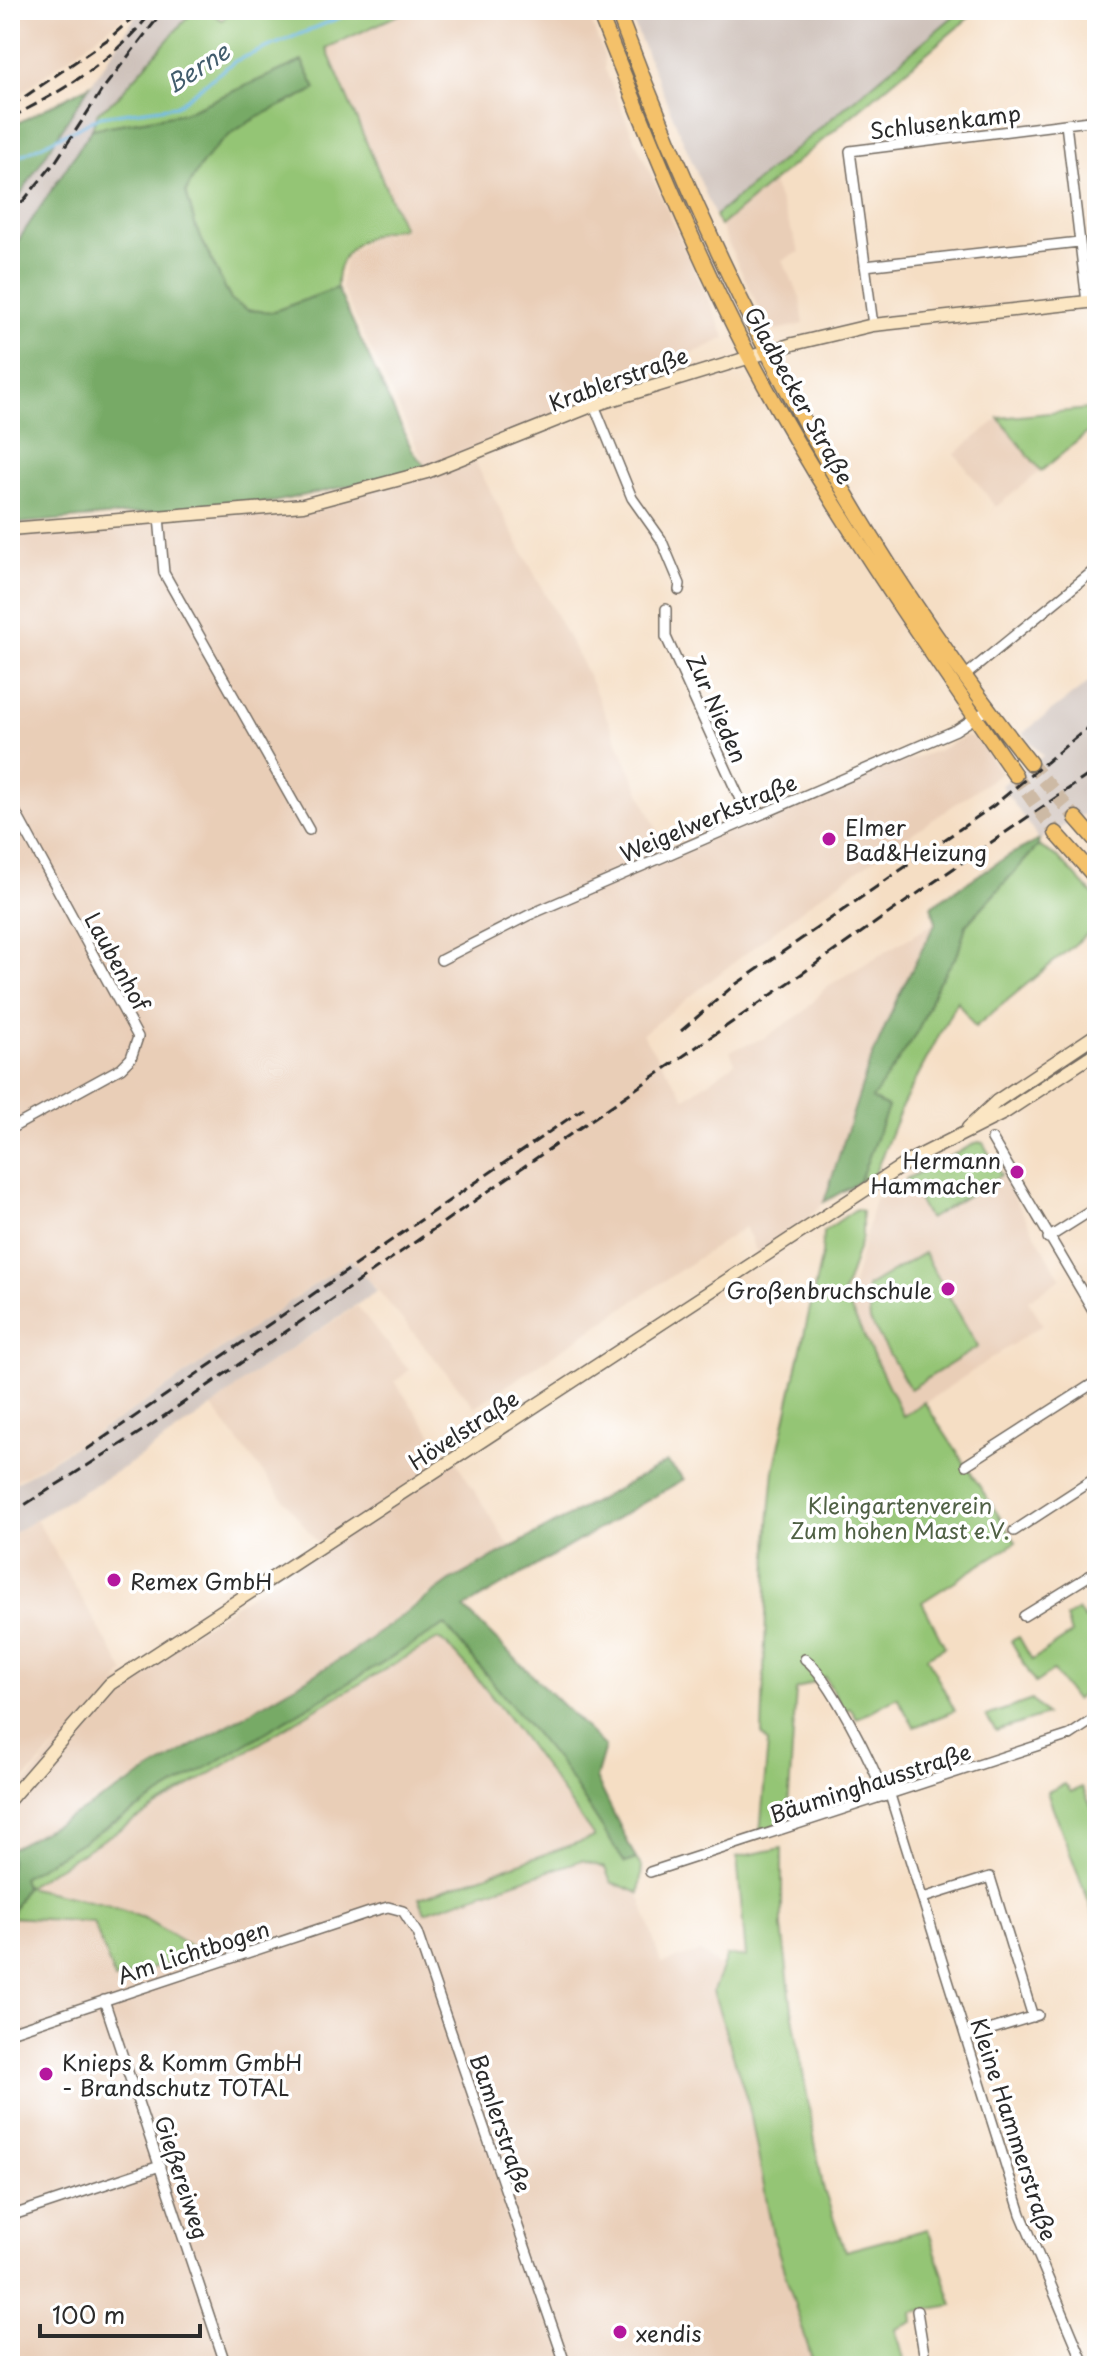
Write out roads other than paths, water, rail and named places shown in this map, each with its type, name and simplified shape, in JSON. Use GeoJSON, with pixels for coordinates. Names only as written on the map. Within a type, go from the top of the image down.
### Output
{"type":"FeatureCollection","features":[{"type":"Feature","properties":{"kind":"main road","name":"Gladbecker Straße"},"geometry":{"type":"LineString","coordinates":[[598,10],[650,143],[749,357],[874,566],[1015,775]]}},
{"type":"Feature","properties":{"kind":"main road","name":"Gladbecker Straße"},"geometry":{"type":"LineString","coordinates":[[617,10],[671,146],[767,351],[874,544],[1030,763]]}},
{"type":"Feature","properties":{"kind":"main road"},"geometry":{"type":"LineString","coordinates":[[650,143],[671,146]]}},
{"type":"Feature","properties":{"kind":"main road","name":"Krablerstraße"},"geometry":{"type":"LineString","coordinates":[[10,529],[303,505],[358,493],[446,466],[594,405],[767,351],[873,325],[1092,301]]}},
{"type":"Feature","properties":{"kind":"main road"},"geometry":{"type":"LineString","coordinates":[[1076,818],[1097,842]]}},
{"type":"Feature","properties":{"kind":"main road"},"geometry":{"type":"LineString","coordinates":[[1056,833],[1097,879]]}},
{"type":"Feature","properties":{"kind":"main road","name":"Hövelstraße"},"geometry":{"type":"LineString","coordinates":[[967,1129],[997,1101],[1097,1034]]}},
{"type":"Feature","properties":{"kind":"main road","name":"Hövelstraße"},"geometry":{"type":"LineString","coordinates":[[10,1799],[110,1684],[911,1160],[967,1129],[1004,1113],[1097,1052]]}},
{"type":"Feature","properties":{"kind":"street","name":"Schlusenkamp"},"geometry":{"type":"LineString","coordinates":[[873,325],[850,151],[1097,120]]}},
{"type":"Feature","properties":{"kind":"street"},"geometry":{"type":"LineString","coordinates":[[1066,124],[1079,242],[1092,301]]}},
{"type":"Feature","properties":{"kind":"street"},"geometry":{"type":"LineString","coordinates":[[865,266],[1079,242]]}},
{"type":"Feature","properties":{"kind":"street"},"geometry":{"type":"LineString","coordinates":[[594,405],[632,498],[661,539],[680,584],[679,590]]}},
{"type":"Feature","properties":{"kind":"street"},"geometry":{"type":"LineString","coordinates":[[159,517],[164,573],[309,830]]}},
{"type":"Feature","properties":{"kind":"street"},"geometry":{"type":"LineString","coordinates":[[966,675],[1097,568]]}},
{"type":"Feature","properties":{"kind":"street","name":"Zur Nieden"},"geometry":{"type":"LineString","coordinates":[[666,609],[666,637],[749,819]]}},
{"type":"Feature","properties":{"kind":"street","name":"Weigelwerkstraße"},"geometry":{"type":"LineString","coordinates":[[441,960],[486,934],[976,718],[989,709]]}},
{"type":"Feature","properties":{"kind":"street","name":"Laubenhof"},"geometry":{"type":"LineString","coordinates":[[10,802],[138,1037],[131,1058],[121,1068],[10,1129]]}},
{"type":"Feature","properties":{"kind":"street"},"geometry":{"type":"LineString","coordinates":[[992,1139],[1097,1317]]}},
{"type":"Feature","properties":{"kind":"street"},"geometry":{"type":"LineString","coordinates":[[1048,1238],[1097,1207]]}},
{"type":"Feature","properties":{"kind":"street"},"geometry":{"type":"LineString","coordinates":[[966,1465],[1097,1381]]}},
{"type":"Feature","properties":{"kind":"street"},"geometry":{"type":"LineString","coordinates":[[1014,1531],[1097,1477]]}},
{"type":"Feature","properties":{"kind":"street"},"geometry":{"type":"LineString","coordinates":[[1024,1616],[1097,1571]]}},
{"type":"Feature","properties":{"kind":"street","name":"Kleine Hammerstraße"},"geometry":{"type":"LineString","coordinates":[[805,1659],[822,1677],[887,1796],[923,1898],[1021,2214],[1085,2366]]}},
{"type":"Feature","properties":{"kind":"street","name":"Bäuminghausstraße"},"geometry":{"type":"LineString","coordinates":[[650,1872],[1070,1735],[1097,1717]]}},
{"type":"Feature","properties":{"kind":"street"},"geometry":{"type":"LineString","coordinates":[[923,1898],[990,1877],[1035,2016],[966,2037]]}},
{"type":"Feature","properties":{"kind":"street","name":"Am Lichtbogen"},"geometry":{"type":"LineString","coordinates":[[10,2032],[388,1907]]}},
{"type":"Feature","properties":{"kind":"street","name":"Bamlerstraße"},"geometry":{"type":"LineString","coordinates":[[388,1907],[409,1915],[417,1933],[566,2366]]}},
{"type":"Feature","properties":{"kind":"street","name":"Gießereiweg"},"geometry":{"type":"LineString","coordinates":[[104,2000],[226,2366]]}},
{"type":"Feature","properties":{"kind":"street"},"geometry":{"type":"LineString","coordinates":[[10,2216],[160,2166]]}},
{"type":"Feature","properties":{"kind":"street"},"geometry":{"type":"LineString","coordinates":[[917,2311],[926,2366]]}},
{"type":"Feature","properties":{"kind":"waterway","name":"Berne"},"geometry":{"type":"LineString","coordinates":[[10,161],[101,116],[176,106],[235,61],[358,10]]}},
{"type":"Feature","properties":{"kind":"tunnel"},"geometry":{"type":"LineString","coordinates":[[1030,763],[1076,818]]}},
{"type":"Feature","properties":{"kind":"tunnel"},"geometry":{"type":"LineString","coordinates":[[1015,775],[1056,833]]}},
{"type":"Feature","properties":{"kind":"railway"},"geometry":{"type":"LineString","coordinates":[[10,107],[111,37],[141,10]]}},
{"type":"Feature","properties":{"kind":"railway"},"geometry":{"type":"LineString","coordinates":[[10,217],[56,161],[102,90],[164,10]]}},
{"type":"Feature","properties":{"kind":"railway"},"geometry":{"type":"LineString","coordinates":[[10,118],[83,76],[116,50],[146,19]]}},
{"type":"Feature","properties":{"kind":"railway"},"geometry":{"type":"LineString","coordinates":[[681,1031],[732,987],[993,806],[1097,720]]}},
{"type":"Feature","properties":{"kind":"railway"},"geometry":{"type":"LineString","coordinates":[[10,1514],[147,1428],[1097,769]]}},
{"type":"Feature","properties":{"kind":"railway"},"geometry":{"type":"LineString","coordinates":[[86,1450],[584,1108]]}},
{"type":"Feature","properties":{"kind":"place","name":"Elmer Bad&Heizung"},"geometry":{"type":"Point","coordinates":[829,839]}},
{"type":"Feature","properties":{"kind":"place","name":"Hermann Hammacher"},"geometry":{"type":"Point","coordinates":[1017,1172]}},
{"type":"Feature","properties":{"kind":"place","name":"Großenbruchschule"},"geometry":{"type":"Point","coordinates":[948,1289]}},
{"type":"Feature","properties":{"kind":"place","name":"Remex GmbH"},"geometry":{"type":"Point","coordinates":[114,1580]}},
{"type":"Feature","properties":{"kind":"place","name":"Knieps & Komm GmbH - Brandschutz TOTAL"},"geometry":{"type":"Point","coordinates":[46,2074]}},
{"type":"Feature","properties":{"kind":"place","name":"xendis"},"geometry":{"type":"Point","coordinates":[620,2332]}},
{"type":"Feature","properties":{"kind":"park label","name":"Kleingartenverein Zum hohen Mast e.V."},"geometry":{"type":"Point","coordinates":[900,1516]}}]}
